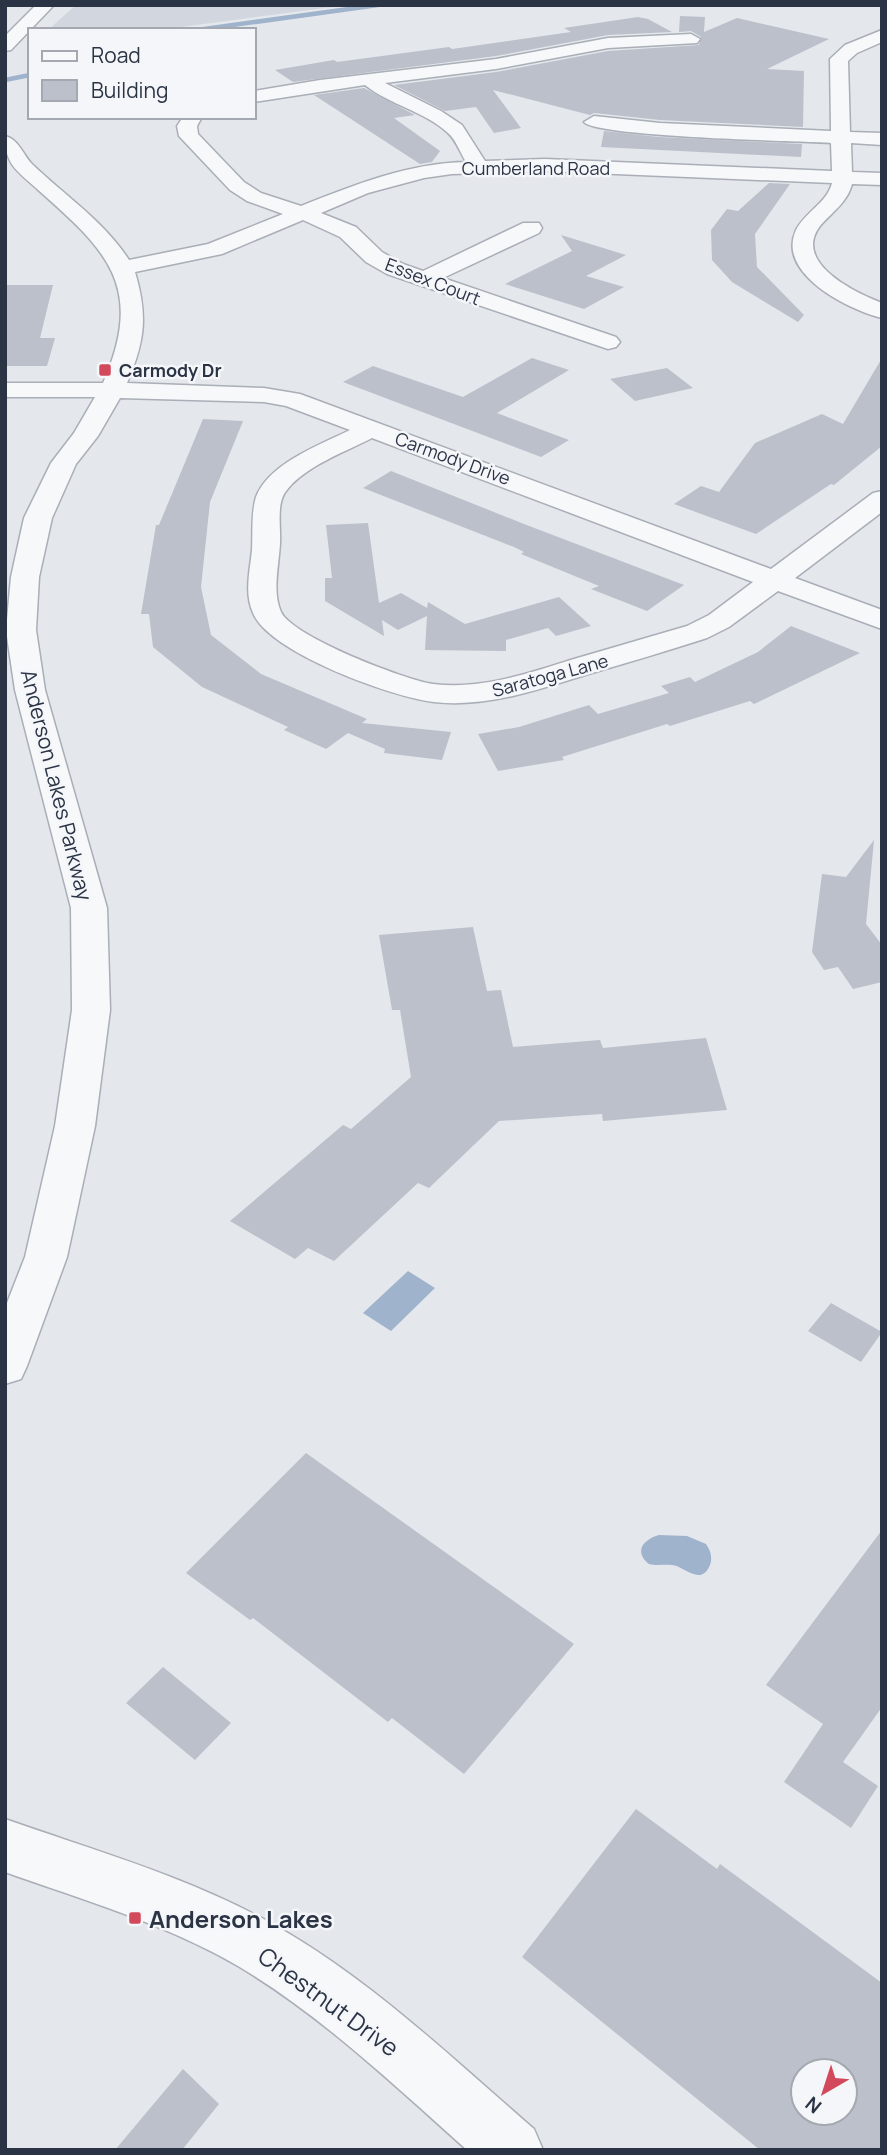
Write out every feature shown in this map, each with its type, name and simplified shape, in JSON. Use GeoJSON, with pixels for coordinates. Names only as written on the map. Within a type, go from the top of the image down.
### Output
{"type":"FeatureCollection","features":[{"type":"Feature","properties":{"kind":"street"},"geometry":{"type":"LineString","coordinates":[[5,46],[46,5]]}},
{"type":"Feature","properties":{"kind":"street"},"geometry":{"type":"LineString","coordinates":[[882,35],[851,49],[839,59],[843,177],[839,195],[806,233],[803,248],[808,262],[820,277],[850,297],[882,312]]}},
{"type":"Feature","properties":{"kind":"street"},"geometry":{"type":"LineString","coordinates":[[256,96],[516,61],[608,43],[691,39]]}},
{"type":"Feature","properties":{"kind":"street"},"geometry":{"type":"LineString","coordinates":[[370,80],[385,92],[440,118],[456,130],[479,166]]}},
{"type":"Feature","properties":{"kind":"street","name":"Essex Court"},"geometry":{"type":"LineString","coordinates":[[192,119],[187,126],[189,136],[223,174],[254,197],[334,224],[348,232],[374,257],[422,280],[608,342]]}},
{"type":"Feature","properties":{"kind":"street"},"geometry":{"type":"LineString","coordinates":[[594,122],[660,129],[882,139]]}},
{"type":"Feature","properties":{"kind":"street","name":"Anderson Lakes Parkway"},"geometry":{"type":"LineString","coordinates":[[5,142],[23,166],[89,224],[123,268],[131,296],[133,325],[128,353],[112,390],[85,436],[64,463],[38,518],[25,577],[21,630],[30,690],[89,908],[91,1010],[75,1126],[46,1257],[5,1366]]}},
{"type":"Feature","properties":{"kind":"street","name":"Cumberland Road"},"geometry":{"type":"LineString","coordinates":[[123,268],[214,249],[361,189],[423,172],[479,166],[545,165],[882,178]]}},
{"type":"Feature","properties":{"kind":"street"},"geometry":{"type":"LineString","coordinates":[[422,280],[531,228]]}},
{"type":"Feature","properties":{"kind":"street","name":"Carmody Drive"},"geometry":{"type":"LineString","coordinates":[[5,390],[112,390],[264,395],[290,399],[882,620]]}},
{"type":"Feature","properties":{"kind":"street","name":"Saratoga Lane"},"geometry":{"type":"LineString","coordinates":[[372,428],[294,471],[274,489],[270,497],[263,594],[265,606],[271,620],[301,643],[393,683],[433,692],[460,694],[513,687],[697,632],[719,621],[882,499]]}},
{"type":"Feature","properties":{"kind":"street","name":"Chestnut Drive"},"geometry":{"type":"LineString","coordinates":[[5,1845],[208,1922],[286,1964],[362,2020],[513,2150]]}},
{"type":"Feature","properties":{"kind":"shaded area"},"geometry":{"type":"Polygon","coordinates":[[[76,5],[347,5],[174,28],[50,28],[76,5]]]}},
{"type":"Feature","properties":{"kind":"water"},"geometry":{"type":"Polygon","coordinates":[[[408,1271],[435,1288],[391,1331],[363,1313],[408,1271]]]}},
{"type":"Feature","properties":{"kind":"water"},"geometry":{"type":"Polygon","coordinates":[[[659,1535],[687,1536],[706,1544],[711,1559],[706,1571],[697,1575],[677,1566],[649,1564],[644,1560],[642,1547],[648,1540],[659,1535]]]}},
{"type":"Feature","properties":{"kind":"building"},"geometry":{"type":"Polygon","coordinates":[[[680,16],[705,17],[704,32],[737,18],[829,39],[767,69],[804,71],[803,127],[660,120],[594,113],[590,115],[493,90],[521,128],[494,133],[476,107],[445,111],[394,85],[496,72],[608,51],[699,45],[701,37],[691,31],[679,32],[680,16]]]}},
{"type":"Feature","properties":{"kind":"building"},"geometry":{"type":"Polygon","coordinates":[[[638,17],[648,19],[672,32],[608,35],[496,56],[293,82],[275,70],[334,60],[337,62],[449,47],[452,49],[571,32],[564,28],[638,17]]]}},
{"type":"Feature","properties":{"kind":"building"},"geometry":{"type":"Polygon","coordinates":[[[364,88],[415,115],[394,118],[440,151],[432,162],[420,164],[314,95],[364,88]]]}},
{"type":"Feature","properties":{"kind":"building"},"geometry":{"type":"Polygon","coordinates":[[[604,131],[659,137],[802,144],[801,157],[601,147],[604,131]]]}},
{"type":"Feature","properties":{"kind":"building"},"geometry":{"type":"Polygon","coordinates":[[[769,183],[790,184],[755,234],[757,267],[804,315],[798,322],[732,282],[712,260],[711,230],[727,209],[738,211],[769,183]]]}},
{"type":"Feature","properties":{"kind":"building"},"geometry":{"type":"Polygon","coordinates":[[[561,235],[626,255],[586,276],[624,287],[584,309],[505,284],[572,251],[561,235]]]}},
{"type":"Feature","properties":{"kind":"building"},"geometry":{"type":"Polygon","coordinates":[[[5,285],[53,285],[40,338],[55,338],[47,366],[5,366],[5,285]]]}},
{"type":"Feature","properties":{"kind":"building"},"geometry":{"type":"Polygon","coordinates":[[[532,358],[569,370],[497,413],[569,440],[541,457],[343,382],[373,366],[463,397],[532,358]]]}},
{"type":"Feature","properties":{"kind":"building"},"geometry":{"type":"Polygon","coordinates":[[[882,358],[882,446],[834,485],[831,484],[756,534],[674,504],[701,486],[719,492],[755,443],[822,414],[843,424],[882,358]]]}},
{"type":"Feature","properties":{"kind":"building"},"geometry":{"type":"Polygon","coordinates":[[[667,368],[693,388],[635,401],[610,379],[667,368]]]}},
{"type":"Feature","properties":{"kind":"building"},"geometry":{"type":"Polygon","coordinates":[[[203,419],[243,421],[210,502],[201,587],[211,635],[261,674],[367,719],[362,723],[451,732],[442,760],[384,753],[385,749],[348,733],[326,749],[284,730],[288,727],[202,687],[153,647],[149,614],[141,614],[156,525],[159,525],[203,419]]]}},
{"type":"Feature","properties":{"kind":"building"},"geometry":{"type":"Polygon","coordinates":[[[391,471],[684,585],[647,611],[591,589],[599,586],[521,554],[524,552],[514,547],[363,488],[391,471]]]}},
{"type":"Feature","properties":{"kind":"building"},"geometry":{"type":"Polygon","coordinates":[[[368,523],[379,603],[401,593],[427,608],[428,602],[465,624],[559,597],[591,626],[556,636],[548,628],[506,640],[506,651],[425,650],[427,616],[398,630],[382,620],[384,636],[325,601],[325,578],[332,578],[326,525],[368,523]]]}},
{"type":"Feature","properties":{"kind":"building"},"geometry":{"type":"Polygon","coordinates":[[[791,626],[860,653],[754,704],[750,701],[670,726],[667,724],[562,757],[564,760],[498,771],[478,734],[519,727],[589,705],[598,714],[669,693],[661,686],[690,677],[695,682],[758,652],[791,626]]]}},
{"type":"Feature","properties":{"kind":"building"},"geometry":{"type":"Polygon","coordinates":[[[874,840],[866,924],[882,945],[882,982],[853,989],[838,967],[824,970],[812,952],[822,874],[846,877],[874,840]]]}},
{"type":"Feature","properties":{"kind":"building"},"geometry":{"type":"Polygon","coordinates":[[[473,927],[487,991],[501,990],[513,1047],[600,1040],[603,1048],[706,1038],[727,1110],[603,1121],[602,1114],[499,1121],[429,1188],[418,1183],[334,1261],[308,1248],[295,1259],[230,1221],[343,1125],[351,1129],[411,1077],[400,1010],[392,1010],[379,935],[473,927]]]}},
{"type":"Feature","properties":{"kind":"building"},"geometry":{"type":"Polygon","coordinates":[[[831,1303],[882,1332],[861,1362],[808,1331],[831,1303]]]}},
{"type":"Feature","properties":{"kind":"building"},"geometry":{"type":"Polygon","coordinates":[[[306,1453],[574,1644],[464,1774],[392,1718],[388,1722],[253,1618],[250,1620],[186,1573],[306,1453]]]}},
{"type":"Feature","properties":{"kind":"building"},"geometry":{"type":"Polygon","coordinates":[[[882,1530],[882,1707],[843,1762],[878,1786],[851,1828],[784,1782],[823,1724],[766,1685],[882,1530]]]}},
{"type":"Feature","properties":{"kind":"building"},"geometry":{"type":"Polygon","coordinates":[[[163,1667],[231,1723],[195,1760],[126,1703],[163,1667]]]}},
{"type":"Feature","properties":{"kind":"building"},"geometry":{"type":"Polygon","coordinates":[[[636,1809],[717,1869],[720,1864],[882,1983],[882,2150],[760,2150],[522,1957],[636,1809]]]}},
{"type":"Feature","properties":{"kind":"building"},"geometry":{"type":"Polygon","coordinates":[[[183,2069],[219,2104],[182,2150],[115,2150],[183,2069]]]}},
{"type":"Feature","properties":{"kind":"waterway"},"geometry":{"type":"LineString","coordinates":[[211,28],[378,5]]}},
{"type":"Feature","properties":{"kind":"waterway"},"geometry":{"type":"LineString","coordinates":[[5,80],[28,75]]}},
{"type":"Feature","properties":{"kind":"place","name":"Carmody Dr"},"geometry":{"type":"Point","coordinates":[105,370]}},
{"type":"Feature","properties":{"kind":"place","name":"Anderson Lakes"},"geometry":{"type":"Point","coordinates":[135,1918]}}]}
